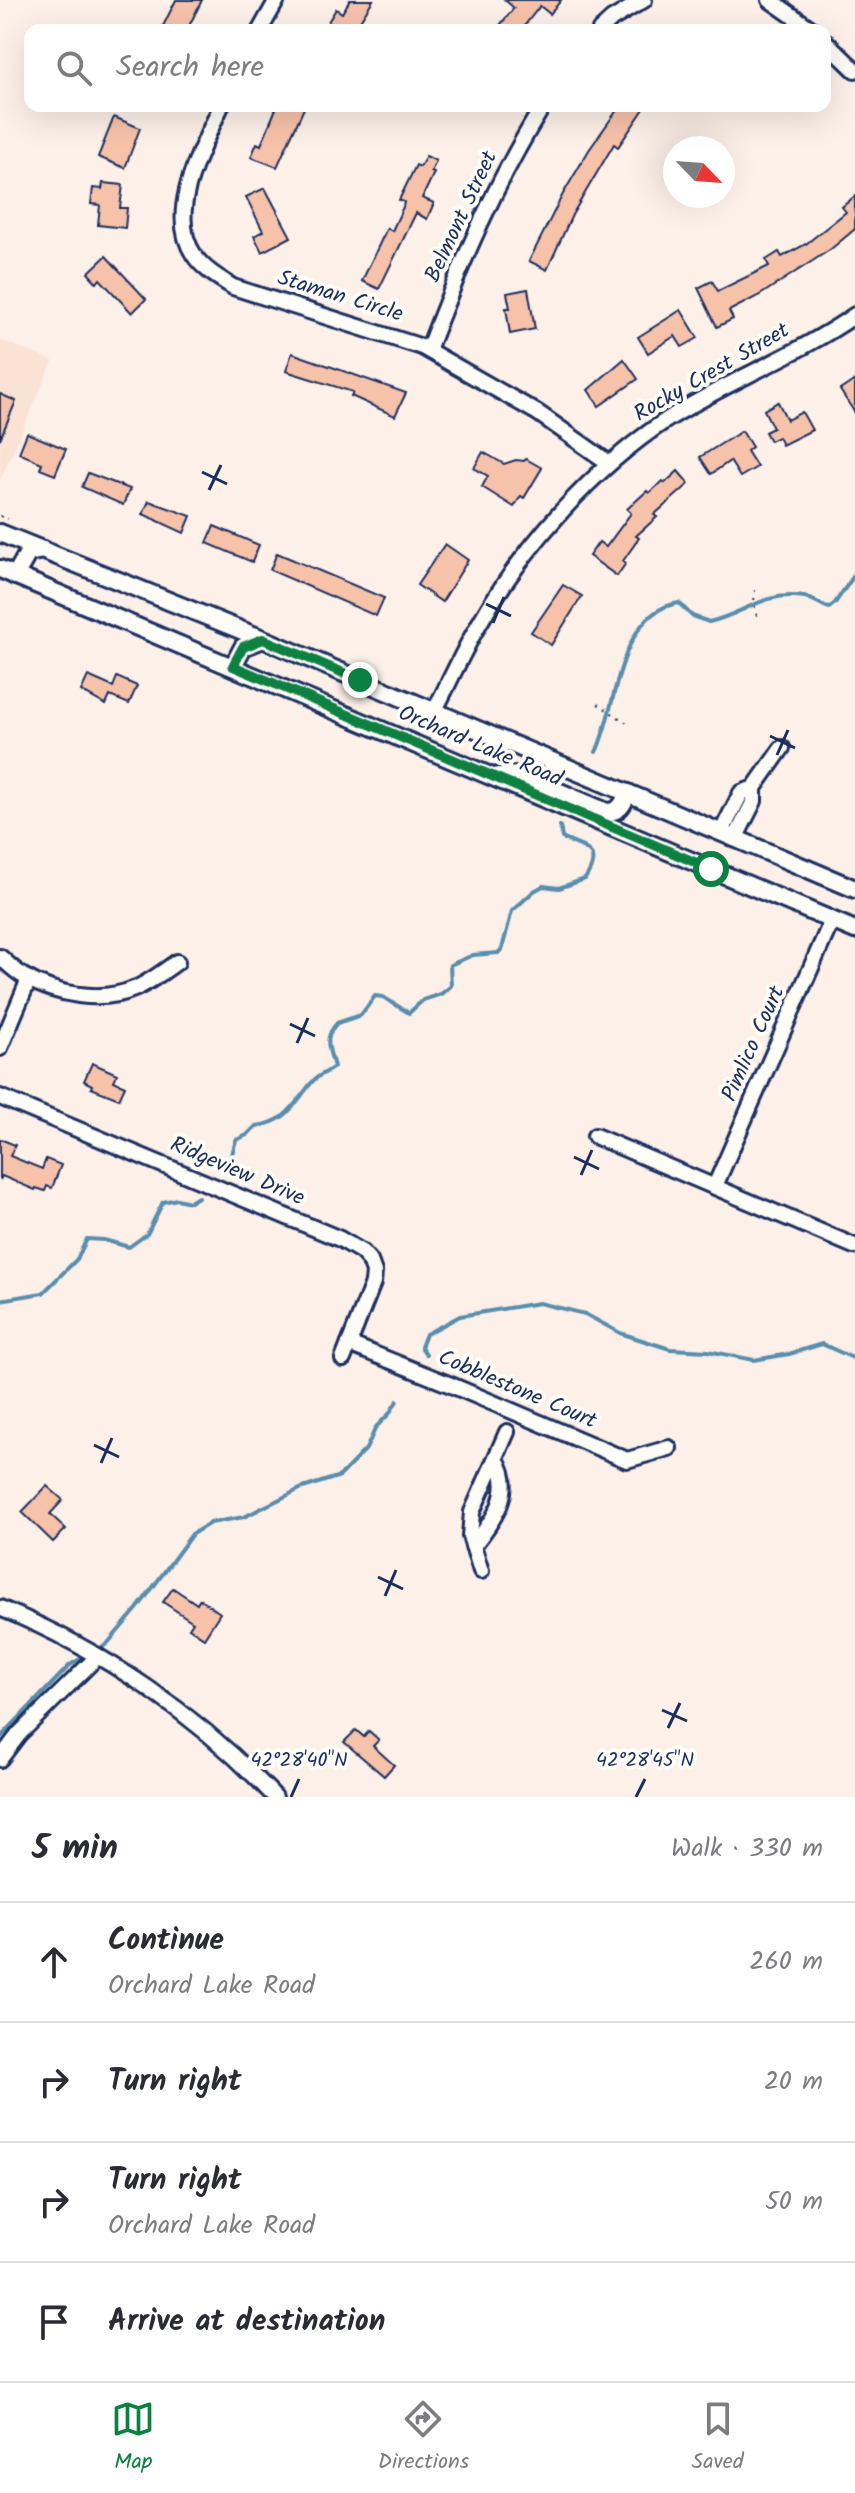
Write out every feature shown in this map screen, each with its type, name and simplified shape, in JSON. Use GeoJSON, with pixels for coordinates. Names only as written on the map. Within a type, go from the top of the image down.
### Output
{"type":"FeatureCollection","features":[{"type":"Feature","properties":{"kind":"main road","name":"Orchard Lake Road"},"geometry":{"type":"LineString","coordinates":[[0,533],[263,639],[855,889]]}},
{"type":"Feature","properties":{"kind":"main road"},"geometry":{"type":"LineString","coordinates":[[8,572],[28,553],[43,550]]}},
{"type":"Feature","properties":{"kind":"main road","name":"Orchard Lake Road"},"geometry":{"type":"LineString","coordinates":[[8,572],[855,930]]}},
{"type":"Feature","properties":{"kind":"main road"},"geometry":{"type":"LineString","coordinates":[[233,666],[243,647],[263,639]]}},
{"type":"Feature","properties":{"kind":"main road"},"geometry":{"type":"LineString","coordinates":[[493,776],[520,775],[607,812],[615,812],[622,806],[628,793]]}},
{"type":"Feature","properties":{"kind":"street"},"geometry":{"type":"LineString","coordinates":[[263,24],[277,0]]}},
{"type":"Feature","properties":{"kind":"street"},"geometry":{"type":"LineString","coordinates":[[607,24],[644,0]]}},
{"type":"Feature","properties":{"kind":"street"},"geometry":{"type":"LineString","coordinates":[[770,0],[806,24]]}},
{"type":"Feature","properties":{"kind":"street"},"geometry":{"type":"LineString","coordinates":[[831,47],[855,70]]}},
{"type":"Feature","properties":{"kind":"street","name":"Staman Circle"},"geometry":{"type":"LineString","coordinates":[[219,112],[183,203],[183,222],[193,254],[209,271],[233,287],[428,350],[538,413],[609,463]]}},
{"type":"Feature","properties":{"kind":"street","name":"Belmont Street"},"geometry":{"type":"LineString","coordinates":[[428,350],[472,241],[539,112]]}},
{"type":"Feature","properties":{"kind":"street","name":"Rocky Crest Street"},"geometry":{"type":"LineString","coordinates":[[434,712],[479,624],[508,579],[538,540],[609,463],[669,419],[855,315]]}},
{"type":"Feature","properties":{"kind":"street"},"geometry":{"type":"LineString","coordinates":[[728,836],[754,801],[754,788],[782,748]]}},
{"type":"Feature","properties":{"kind":"street","name":"Pimlico Court"},"geometry":{"type":"LineString","coordinates":[[715,1186],[832,920]]}},
{"type":"Feature","properties":{"kind":"street"},"geometry":{"type":"LineString","coordinates":[[0,957],[45,987],[81,996],[114,995],[135,989],[177,962]]}},
{"type":"Feature","properties":{"kind":"street"},"geometry":{"type":"LineString","coordinates":[[0,1048],[29,979]]}},
{"type":"Feature","properties":{"kind":"street","name":"Ridgeview Drive"},"geometry":{"type":"LineString","coordinates":[[0,1097],[307,1225],[362,1252],[374,1272],[373,1283],[343,1359]]}},
{"type":"Feature","properties":{"kind":"street"},"geometry":{"type":"LineString","coordinates":[[595,1136],[854,1246]]}},
{"type":"Feature","properties":{"kind":"street","name":"Cobblestone Court"},"geometry":{"type":"LineString","coordinates":[[349,1344],[627,1460],[669,1448]]}},
{"type":"Feature","properties":{"kind":"street"},"geometry":{"type":"LineString","coordinates":[[481,1571],[470,1536],[472,1512],[507,1432]]}},
{"type":"Feature","properties":{"kind":"street"},"geometry":{"type":"LineString","coordinates":[[473,1546],[489,1526],[504,1495],[505,1481],[496,1459]]}},
{"type":"Feature","properties":{"kind":"street"},"geometry":{"type":"LineString","coordinates":[[0,1608],[98,1656],[178,1710],[215,1739],[275,1797]]}},
{"type":"Feature","properties":{"kind":"street"},"geometry":{"type":"LineString","coordinates":[[0,1759],[19,1734],[98,1656]]}},
{"type":"Feature","properties":{"kind":"path"},"geometry":{"type":"LineString","coordinates":[[755,590],[757,618]]}},
{"type":"Feature","properties":{"kind":"path"},"geometry":{"type":"LineString","coordinates":[[598,704],[627,723]]}},
{"type":"Feature","properties":{"kind":"shaded area"},"geometry":{"type":"Polygon","coordinates":[[[0,340],[53,361],[0,480],[0,340]]]}},
{"type":"Feature","properties":{"kind":"building"},"geometry":{"type":"Polygon","coordinates":[[[176,0],[202,0],[190,24],[164,24],[176,0]]]}},
{"type":"Feature","properties":{"kind":"building"},"geometry":{"type":"Polygon","coordinates":[[[350,0],[373,0],[358,24],[328,22],[336,9],[342,13],[350,0]]]}},
{"type":"Feature","properties":{"kind":"building"},"geometry":{"type":"Polygon","coordinates":[[[505,0],[561,0],[550,14],[540,6],[526,24],[501,24],[514,8],[505,0]]]}},
{"type":"Feature","properties":{"kind":"building"},"geometry":{"type":"Polygon","coordinates":[[[275,112],[302,112],[277,167],[251,157],[257,143],[261,145],[275,112]]]}},
{"type":"Feature","properties":{"kind":"building"},"geometry":{"type":"Polygon","coordinates":[[[616,112],[642,112],[618,147],[614,144],[572,215],[547,270],[529,261],[589,150],[616,112]]]}},
{"type":"Feature","properties":{"kind":"building"},"geometry":{"type":"Polygon","coordinates":[[[114,117],[140,128],[125,168],[98,157],[114,117]]]}},
{"type":"Feature","properties":{"kind":"building"},"geometry":{"type":"Polygon","coordinates":[[[426,156],[436,161],[422,198],[434,203],[427,219],[416,213],[379,289],[362,281],[387,228],[392,231],[403,207],[404,202],[399,200],[416,165],[420,167],[426,156]]]}},
{"type":"Feature","properties":{"kind":"building"},"geometry":{"type":"Polygon","coordinates":[[[103,183],[123,185],[120,208],[127,208],[125,228],[98,225],[100,205],[91,204],[93,188],[102,189],[103,183]]]}},
{"type":"Feature","properties":{"kind":"building"},"geometry":{"type":"Polygon","coordinates":[[[265,188],[291,237],[262,252],[254,236],[263,231],[246,197],[265,188]]]}},
{"type":"Feature","properties":{"kind":"building"},"geometry":{"type":"Polygon","coordinates":[[[855,196],[855,229],[831,249],[760,295],[729,311],[733,319],[717,327],[698,288],[712,281],[718,291],[769,266],[766,260],[779,252],[782,257],[806,244],[846,212],[842,207],[855,196]]]}},
{"type":"Feature","properties":{"kind":"building"},"geometry":{"type":"Polygon","coordinates":[[[106,256],[146,299],[132,313],[100,279],[97,283],[88,273],[106,256]]]}},
{"type":"Feature","properties":{"kind":"building"},"geometry":{"type":"Polygon","coordinates":[[[528,289],[535,329],[510,334],[507,293],[528,289]]]}},
{"type":"Feature","properties":{"kind":"building"},"geometry":{"type":"Polygon","coordinates":[[[681,310],[698,338],[682,347],[675,336],[648,353],[638,337],[681,310]]]}},
{"type":"Feature","properties":{"kind":"building"},"geometry":{"type":"Polygon","coordinates":[[[292,353],[406,393],[395,416],[351,396],[353,392],[286,371],[292,353]]]}},
{"type":"Feature","properties":{"kind":"building"},"geometry":{"type":"Polygon","coordinates":[[[624,359],[638,379],[599,406],[588,390],[624,359]]]}},
{"type":"Feature","properties":{"kind":"building"},"geometry":{"type":"Polygon","coordinates":[[[855,380],[855,413],[840,390],[855,380]]]}},
{"type":"Feature","properties":{"kind":"building"},"geometry":{"type":"Polygon","coordinates":[[[0,394],[16,401],[0,439],[0,394]]]}},
{"type":"Feature","properties":{"kind":"building"},"geometry":{"type":"Polygon","coordinates":[[[778,402],[787,420],[802,412],[812,430],[782,445],[778,437],[770,441],[765,432],[773,428],[764,410],[778,402]]]}},
{"type":"Feature","properties":{"kind":"building"},"geometry":{"type":"Polygon","coordinates":[[[742,431],[752,447],[747,451],[757,467],[740,477],[730,461],[711,474],[700,457],[742,431]]]}},
{"type":"Feature","properties":{"kind":"building"},"geometry":{"type":"Polygon","coordinates":[[[27,433],[66,449],[55,475],[40,469],[42,463],[19,453],[27,433]]]}},
{"type":"Feature","properties":{"kind":"building"},"geometry":{"type":"Polygon","coordinates":[[[483,452],[504,464],[526,459],[542,468],[524,498],[521,496],[514,507],[482,487],[488,476],[474,468],[483,452]]]}},
{"type":"Feature","properties":{"kind":"building"},"geometry":{"type":"Polygon","coordinates":[[[678,471],[689,484],[636,536],[639,538],[617,576],[589,556],[599,542],[606,547],[631,513],[627,509],[647,491],[649,493],[663,481],[665,483],[678,471]]]}},
{"type":"Feature","properties":{"kind":"building"},"geometry":{"type":"Polygon","coordinates":[[[88,473],[130,489],[123,505],[82,487],[88,473]]]}},
{"type":"Feature","properties":{"kind":"building"},"geometry":{"type":"Polygon","coordinates":[[[149,501],[191,516],[184,533],[143,514],[149,501]]]}},
{"type":"Feature","properties":{"kind":"building"},"geometry":{"type":"Polygon","coordinates":[[[214,526],[259,545],[252,562],[207,543],[214,526]]]}},
{"type":"Feature","properties":{"kind":"building"},"geometry":{"type":"Polygon","coordinates":[[[445,544],[468,560],[442,602],[417,585],[445,544]]]}},
{"type":"Feature","properties":{"kind":"building"},"geometry":{"type":"Polygon","coordinates":[[[277,553],[384,598],[376,616],[270,570],[277,553]]]}},
{"type":"Feature","properties":{"kind":"building"},"geometry":{"type":"Polygon","coordinates":[[[563,585],[582,596],[551,645],[531,632],[563,585]]]}},
{"type":"Feature","properties":{"kind":"building"},"geometry":{"type":"Polygon","coordinates":[[[88,676],[113,687],[117,677],[137,686],[129,704],[110,696],[106,705],[81,691],[88,676]]]}},
{"type":"Feature","properties":{"kind":"building"},"geometry":{"type":"Polygon","coordinates":[[[92,1063],[117,1074],[114,1081],[125,1086],[119,1099],[91,1088],[92,1085],[84,1081],[92,1063]]]}},
{"type":"Feature","properties":{"kind":"building"},"geometry":{"type":"Polygon","coordinates":[[[0,1139],[15,1145],[10,1156],[42,1169],[46,1159],[61,1165],[52,1188],[47,1186],[45,1191],[35,1190],[2,1176],[0,1180],[0,1139]]]}},
{"type":"Feature","properties":{"kind":"building"},"geometry":{"type":"Polygon","coordinates":[[[47,1486],[63,1500],[50,1514],[66,1529],[53,1542],[22,1512],[47,1486]]]}},
{"type":"Feature","properties":{"kind":"building"},"geometry":{"type":"Polygon","coordinates":[[[173,1588],[197,1604],[200,1599],[220,1613],[204,1638],[189,1628],[193,1622],[163,1602],[173,1588]]]}},
{"type":"Feature","properties":{"kind":"building"},"geometry":{"type":"Polygon","coordinates":[[[356,1730],[364,1737],[369,1731],[379,1740],[373,1746],[394,1765],[384,1776],[344,1742],[356,1730]]]}},
{"type":"Feature","properties":{"kind":"waterway"},"geometry":{"type":"LineString","coordinates":[[596,752],[631,642],[643,624],[659,610],[679,603],[692,616],[709,622],[778,597],[805,597],[829,608],[855,574]]}},
{"type":"Feature","properties":{"kind":"waterway"},"geometry":{"type":"LineString","coordinates":[[221,1170],[232,1154],[236,1140],[256,1126],[283,1116],[315,1079],[334,1067],[328,1039],[337,1023],[361,1015],[375,996],[383,997],[409,1013],[423,1000],[441,994],[451,986],[450,965],[473,955],[498,953],[502,949],[512,911],[534,891],[543,886],[559,888],[585,879],[591,869],[592,855],[583,847],[562,838],[560,826]]}},
{"type":"Feature","properties":{"kind":"waterway"},"geometry":{"type":"LineString","coordinates":[[0,1300],[43,1293],[77,1259],[87,1239],[129,1247],[147,1234],[163,1202],[177,1199],[190,1202],[198,1197]]}},
{"type":"Feature","properties":{"kind":"waterway"},"geometry":{"type":"LineString","coordinates":[[426,1354],[421,1347],[426,1334],[460,1316],[539,1303],[585,1314],[620,1333],[670,1349],[708,1351],[754,1360],[822,1344],[855,1359]]}},
{"type":"Feature","properties":{"kind":"waterway"},"geometry":{"type":"LineString","coordinates":[[95,1651],[107,1644],[137,1609],[192,1534],[210,1523],[244,1517],[300,1489],[340,1476],[366,1449],[376,1427],[397,1401]]}},
{"type":"Feature","properties":{"kind":"waterway"},"geometry":{"type":"LineString","coordinates":[[0,1738],[70,1665],[87,1655]]}},
{"type":"Feature","properties":{"kind":"route"},"geometry":{"type":"LineString","coordinates":[[360,680],[263,639],[243,647],[233,666],[711,869]]}}]}
